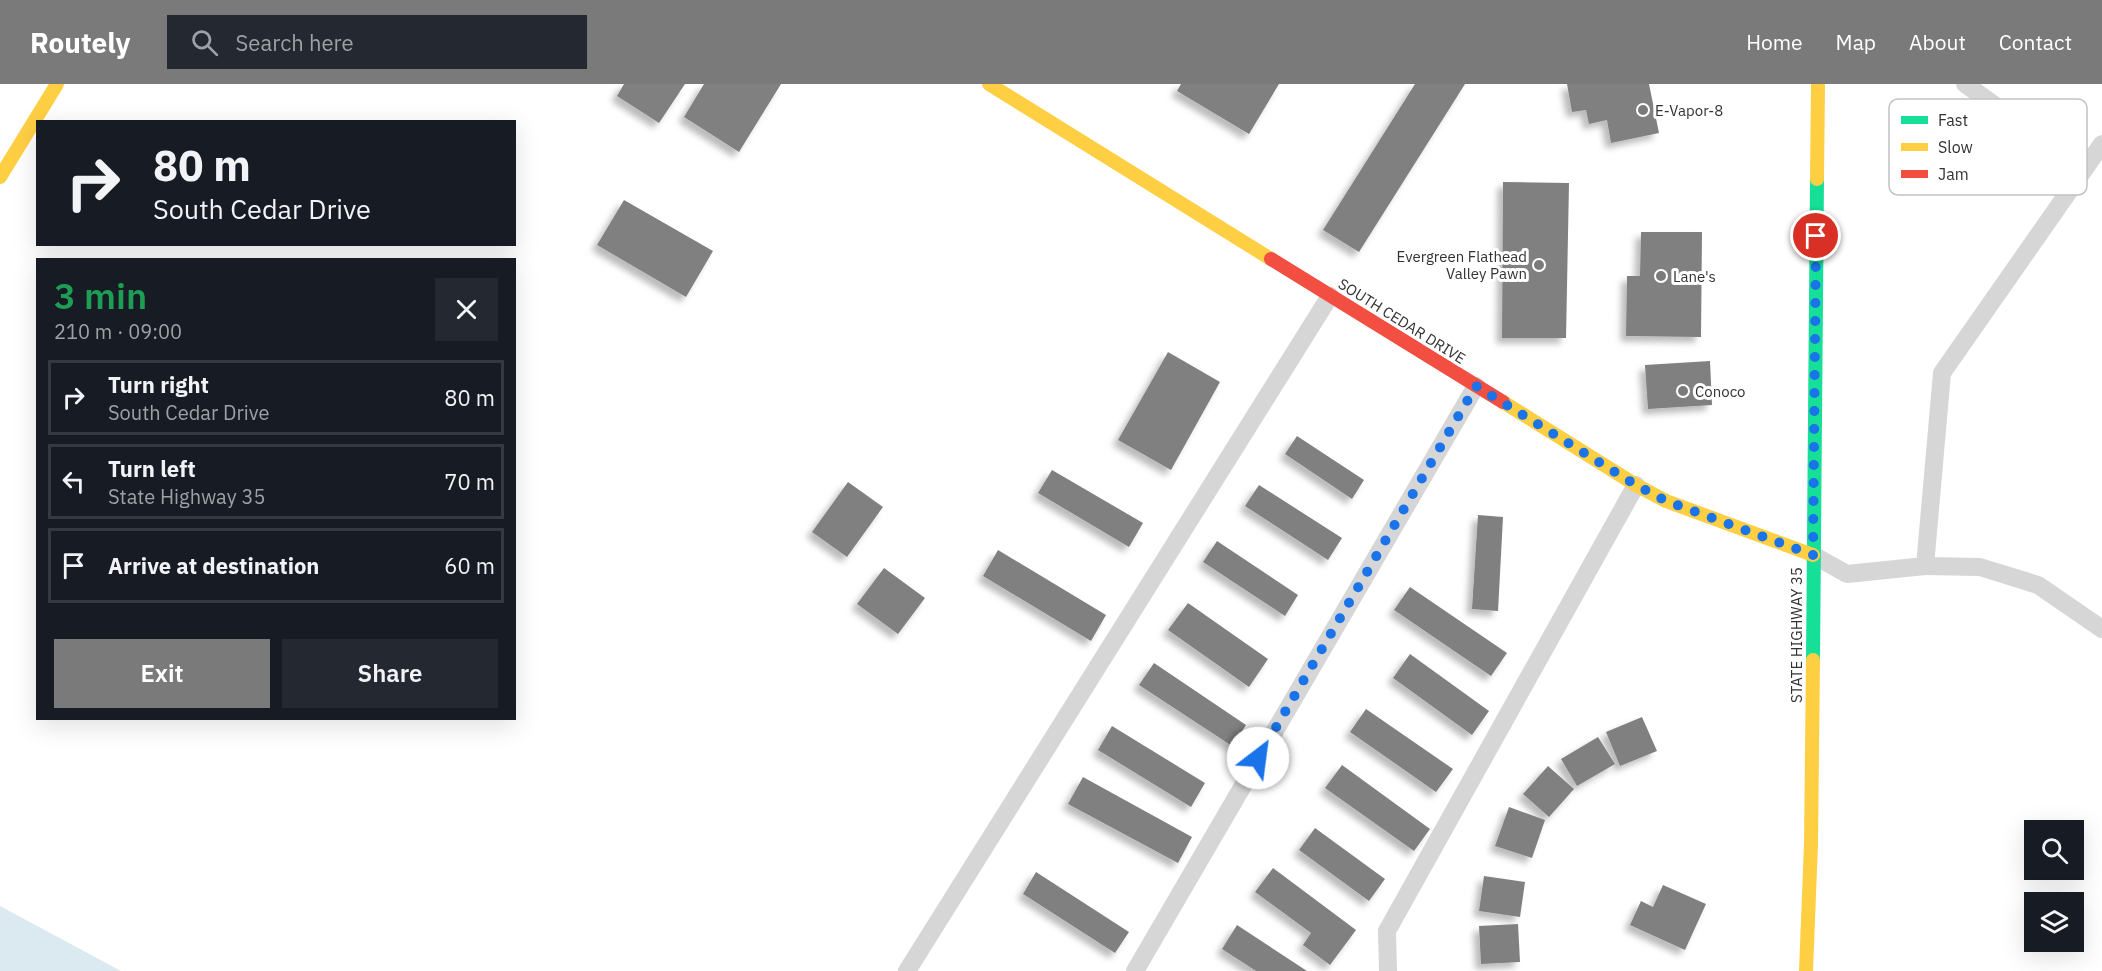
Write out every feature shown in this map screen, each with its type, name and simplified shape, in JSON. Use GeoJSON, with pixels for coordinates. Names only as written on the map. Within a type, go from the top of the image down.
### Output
{"type":"FeatureCollection","features":[{"type":"Feature","properties":{"kind":"street"},"geometry":{"type":"LineString","coordinates":[[0,177],[57,84]]}},
{"type":"Feature","properties":{"kind":"street","name":"SOUTH CEDAR DRIVE"},"geometry":{"type":"LineString","coordinates":[[989,84],[1636,485],[1666,501],[1813,555]]}},
{"type":"Feature","properties":{"kind":"street","name":"STATE HIGHWAY 35"},"geometry":{"type":"LineString","coordinates":[[1806,971],[1811,844],[1818,84]]}},
{"type":"Feature","properties":{"kind":"lane"},"geometry":{"type":"LineString","coordinates":[[1965,84],[1986,99]]}},
{"type":"Feature","properties":{"kind":"lane"},"geometry":{"type":"LineString","coordinates":[[2087,166],[2102,144]]}},
{"type":"Feature","properties":{"kind":"lane"},"geometry":{"type":"LineString","coordinates":[[1925,566],[1942,373],[2067,195]]}},
{"type":"Feature","properties":{"kind":"lane"},"geometry":{"type":"LineString","coordinates":[[907,971],[1330,296]]}},
{"type":"Feature","properties":{"kind":"lane"},"geometry":{"type":"LineString","coordinates":[[1135,971],[1476,386]]}},
{"type":"Feature","properties":{"kind":"lane"},"geometry":{"type":"LineString","coordinates":[[1388,971],[1387,931],[1636,485]]}},
{"type":"Feature","properties":{"kind":"lane"},"geometry":{"type":"LineString","coordinates":[[1813,555],[1847,574],[1925,566],[1980,567],[2038,585],[2102,629]]}},
{"type":"Feature","properties":{"kind":"shaded area"},"geometry":{"type":"Polygon","coordinates":[[[0,906],[121,971],[0,971],[0,906]]]}},
{"type":"Feature","properties":{"kind":"building"},"geometry":{"type":"Polygon","coordinates":[[[624,84],[685,84],[659,123],[617,96],[624,84]]]}},
{"type":"Feature","properties":{"kind":"building"},"geometry":{"type":"Polygon","coordinates":[[[704,84],[781,84],[739,152],[684,117],[704,84]]]}},
{"type":"Feature","properties":{"kind":"building"},"geometry":{"type":"Polygon","coordinates":[[[1181,84],[1279,84],[1249,134],[1177,91],[1181,84]]]}},
{"type":"Feature","properties":{"kind":"building"},"geometry":{"type":"Polygon","coordinates":[[[1415,84],[1465,84],[1359,252],[1323,230],[1415,84]]]}},
{"type":"Feature","properties":{"kind":"building"},"geometry":{"type":"Polygon","coordinates":[[[1567,84],[1649,84],[1659,133],[1611,143],[1607,120],[1589,124],[1586,110],[1572,112],[1567,84]]]}},
{"type":"Feature","properties":{"kind":"building"},"geometry":{"type":"Polygon","coordinates":[[[1503,182],[1569,183],[1566,338],[1502,338],[1503,182]]]}},
{"type":"Feature","properties":{"kind":"building"},"geometry":{"type":"Polygon","coordinates":[[[624,200],[713,251],[686,297],[597,245],[624,200]]]}},
{"type":"Feature","properties":{"kind":"building"},"geometry":{"type":"Polygon","coordinates":[[[1641,232],[1702,232],[1701,337],[1626,336],[1627,276],[1640,276],[1641,232]]]}},
{"type":"Feature","properties":{"kind":"building"},"geometry":{"type":"Polygon","coordinates":[[[1168,352],[1220,382],[1171,470],[1118,440],[1168,352]]]}},
{"type":"Feature","properties":{"kind":"building"},"geometry":{"type":"Polygon","coordinates":[[[1710,361],[1712,405],[1648,409],[1645,365],[1710,361]]]}},
{"type":"Feature","properties":{"kind":"building"},"geometry":{"type":"Polygon","coordinates":[[[1297,436],[1364,480],[1352,499],[1285,454],[1297,436]]]}},
{"type":"Feature","properties":{"kind":"building"},"geometry":{"type":"Polygon","coordinates":[[[1052,470],[1143,523],[1129,547],[1038,493],[1052,470]]]}},
{"type":"Feature","properties":{"kind":"building"},"geometry":{"type":"Polygon","coordinates":[[[848,482],[883,507],[847,557],[812,532],[848,482]]]}},
{"type":"Feature","properties":{"kind":"building"},"geometry":{"type":"Polygon","coordinates":[[[1259,485],[1342,538],[1328,560],[1245,506],[1259,485]]]}},
{"type":"Feature","properties":{"kind":"building"},"geometry":{"type":"Polygon","coordinates":[[[1478,515],[1503,517],[1498,611],[1472,609],[1478,515]]]}},
{"type":"Feature","properties":{"kind":"building"},"geometry":{"type":"Polygon","coordinates":[[[1217,541],[1298,595],[1285,616],[1203,562],[1217,541]]]}},
{"type":"Feature","properties":{"kind":"building"},"geometry":{"type":"Polygon","coordinates":[[[998,550],[1106,615],[1091,641],[983,576],[998,550]]]}},
{"type":"Feature","properties":{"kind":"building"},"geometry":{"type":"Polygon","coordinates":[[[884,568],[925,598],[898,634],[857,604],[884,568]]]}},
{"type":"Feature","properties":{"kind":"building"},"geometry":{"type":"Polygon","coordinates":[[[1410,587],[1507,653],[1491,676],[1394,610],[1410,587]]]}},
{"type":"Feature","properties":{"kind":"building"},"geometry":{"type":"Polygon","coordinates":[[[1188,603],[1268,659],[1249,687],[1168,630],[1188,603]]]}},
{"type":"Feature","properties":{"kind":"building"},"geometry":{"type":"Polygon","coordinates":[[[1410,654],[1489,711],[1472,735],[1393,678],[1410,654]]]}},
{"type":"Feature","properties":{"kind":"building"},"geometry":{"type":"Polygon","coordinates":[[[1154,663],[1246,725],[1232,746],[1139,685],[1154,663]]]}},
{"type":"Feature","properties":{"kind":"building"},"geometry":{"type":"Polygon","coordinates":[[[1366,709],[1453,769],[1436,792],[1350,732],[1366,709]]]}},
{"type":"Feature","properties":{"kind":"building"},"geometry":{"type":"Polygon","coordinates":[[[1642,717],[1657,751],[1620,766],[1606,732],[1642,717]]]}},
{"type":"Feature","properties":{"kind":"building"},"geometry":{"type":"Polygon","coordinates":[[[1112,726],[1205,783],[1191,807],[1098,750],[1112,726]]]}},
{"type":"Feature","properties":{"kind":"building"},"geometry":{"type":"Polygon","coordinates":[[[1598,737],[1615,764],[1577,786],[1561,759],[1598,737]]]}},
{"type":"Feature","properties":{"kind":"building"},"geometry":{"type":"Polygon","coordinates":[[[1342,765],[1430,829],[1414,851],[1325,788],[1342,765]]]}},
{"type":"Feature","properties":{"kind":"building"},"geometry":{"type":"Polygon","coordinates":[[[1548,766],[1574,789],[1549,817],[1523,794],[1548,766]]]}},
{"type":"Feature","properties":{"kind":"building"},"geometry":{"type":"Polygon","coordinates":[[[1083,777],[1192,837],[1178,863],[1068,804],[1083,777]]]}},
{"type":"Feature","properties":{"kind":"building"},"geometry":{"type":"Polygon","coordinates":[[[1509,807],[1545,820],[1532,858],[1495,846],[1509,807]]]}},
{"type":"Feature","properties":{"kind":"building"},"geometry":{"type":"Polygon","coordinates":[[[1315,828],[1385,879],[1369,901],[1299,850],[1315,828]]]}},
{"type":"Feature","properties":{"kind":"building"},"geometry":{"type":"Polygon","coordinates":[[[1273,868],[1356,930],[1330,965],[1303,945],[1311,933],[1255,892],[1273,868]]]}},
{"type":"Feature","properties":{"kind":"building"},"geometry":{"type":"Polygon","coordinates":[[[1036,872],[1129,932],[1115,953],[1023,894],[1036,872]]]}},
{"type":"Feature","properties":{"kind":"building"},"geometry":{"type":"Polygon","coordinates":[[[1484,876],[1525,882],[1520,917],[1479,911],[1484,876]]]}},
{"type":"Feature","properties":{"kind":"building"},"geometry":{"type":"Polygon","coordinates":[[[1663,885],[1706,904],[1685,950],[1630,925],[1641,901],[1653,907],[1663,885]]]}},
{"type":"Feature","properties":{"kind":"building"},"geometry":{"type":"Polygon","coordinates":[[[1518,924],[1520,962],[1481,964],[1479,926],[1518,924]]]}},
{"type":"Feature","properties":{"kind":"building"},"geometry":{"type":"Polygon","coordinates":[[[1237,925],[1307,971],[1256,971],[1222,949],[1237,925]]]}},
{"type":"Feature","properties":{"kind":"traffic: fast"},"geometry":{"type":"LineString","coordinates":[[1813,660],[1817,179]]}},
{"type":"Feature","properties":{"kind":"traffic: slow"},"geometry":{"type":"LineString","coordinates":[[0,177],[57,84]]}},
{"type":"Feature","properties":{"kind":"traffic: slow"},"geometry":{"type":"LineString","coordinates":[[989,84],[1271,259]]}},
{"type":"Feature","properties":{"kind":"traffic: slow"},"geometry":{"type":"LineString","coordinates":[[1817,179],[1818,84]]}},
{"type":"Feature","properties":{"kind":"traffic: slow"},"geometry":{"type":"LineString","coordinates":[[1503,402],[1636,485],[1666,501],[1813,555]]}},
{"type":"Feature","properties":{"kind":"traffic: slow"},"geometry":{"type":"LineString","coordinates":[[1806,971],[1811,844],[1813,660]]}},
{"type":"Feature","properties":{"kind":"traffic: jam"},"geometry":{"type":"LineString","coordinates":[[1271,259],[1503,402]]}},
{"type":"Feature","properties":{"kind":"place","name":"E-Vapor-8"},"geometry":{"type":"Point","coordinates":[1643,110]}},
{"type":"Feature","properties":{"kind":"place","name":"Evergreen Flathead Valley Pawn"},"geometry":{"type":"Point","coordinates":[1539,265]}},
{"type":"Feature","properties":{"kind":"place","name":"Lane's"},"geometry":{"type":"Point","coordinates":[1661,276]}},
{"type":"Feature","properties":{"kind":"place","name":"Conoco"},"geometry":{"type":"Point","coordinates":[1683,391]}},
{"type":"Feature","properties":{"kind":"route"},"geometry":{"type":"LineString","coordinates":[[1258,758],[1476,386],[1636,485],[1666,501],[1813,555],[1816,236]]}}]}
